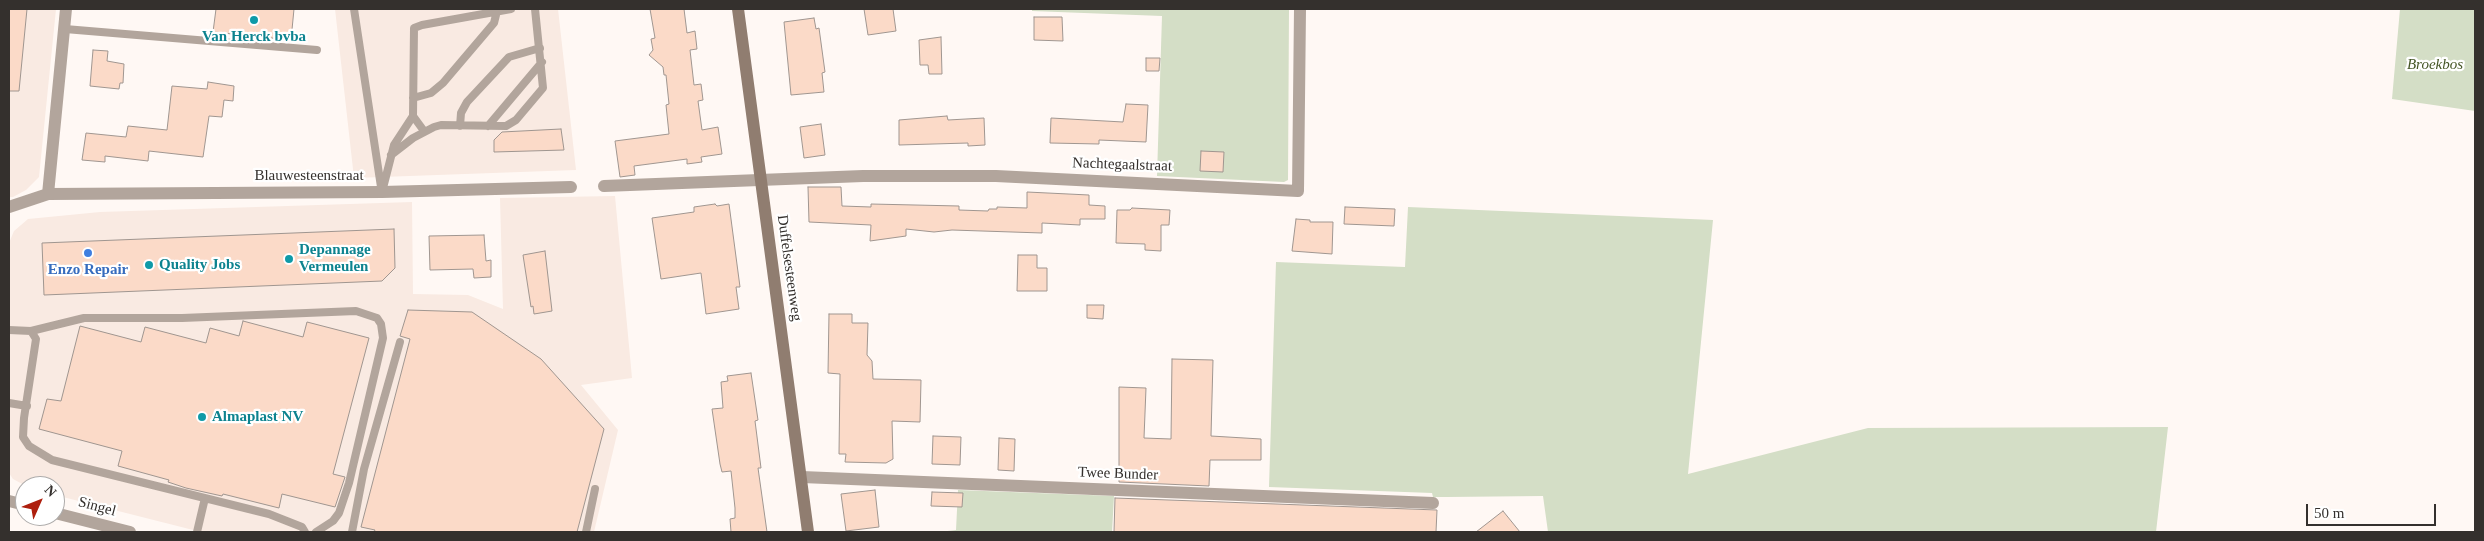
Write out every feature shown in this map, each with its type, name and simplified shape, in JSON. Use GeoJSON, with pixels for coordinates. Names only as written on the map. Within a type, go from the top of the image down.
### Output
{"type":"FeatureCollection","features":[{"type":"Feature","properties":{"kind":"street"},"geometry":{"type":"LineString","coordinates":[[48,194],[66,9]]}},
{"type":"Feature","properties":{"kind":"street","name":"Duffelsesteenweg"},"geometry":{"type":"LineString","coordinates":[[738,9],[808,532]]}},
{"type":"Feature","properties":{"kind":"street","name":"Nachtegaalstraat"},"geometry":{"type":"LineString","coordinates":[[761,181],[863,176],[996,176],[1298,191],[1300,9]]}},
{"type":"Feature","properties":{"kind":"street"},"geometry":{"type":"LineString","coordinates":[[604,186],[761,181]]}},
{"type":"Feature","properties":{"kind":"street","name":"Blauwesteenstraat"},"geometry":{"type":"LineString","coordinates":[[9,207],[48,194],[382,192],[571,187]]}},
{"type":"Feature","properties":{"kind":"street","name":"Twee Bunder"},"geometry":{"type":"LineString","coordinates":[[802,477],[1433,503]]}},
{"type":"Feature","properties":{"kind":"street","name":"Singel"},"geometry":{"type":"LineString","coordinates":[[65,516],[130,532]]}},
{"type":"Feature","properties":{"kind":"lane"},"geometry":{"type":"LineString","coordinates":[[354,9],[382,192]]}},
{"type":"Feature","properties":{"kind":"lane"},"geometry":{"type":"LineString","coordinates":[[382,192],[394,145],[413,116],[414,28],[422,24],[511,9]]}},
{"type":"Feature","properties":{"kind":"lane"},"geometry":{"type":"LineString","coordinates":[[390,155],[424,131],[441,126],[488,126],[512,123],[542,92],[544,81],[535,9]]}},
{"type":"Feature","properties":{"kind":"lane"},"geometry":{"type":"LineString","coordinates":[[413,98],[431,93],[443,83],[494,23],[497,11]]}},
{"type":"Feature","properties":{"kind":"lane"},"geometry":{"type":"LineString","coordinates":[[65,29],[317,50]]}},
{"type":"Feature","properties":{"kind":"lane"},"geometry":{"type":"LineString","coordinates":[[460,126],[461,113],[467,102],[505,61],[517,53],[540,48]]}},
{"type":"Feature","properties":{"kind":"lane"},"geometry":{"type":"LineString","coordinates":[[488,126],[542,62]]}},
{"type":"Feature","properties":{"kind":"lane"},"geometry":{"type":"LineString","coordinates":[[413,116],[424,131]]}},
{"type":"Feature","properties":{"kind":"lane"},"geometry":{"type":"LineString","coordinates":[[9,330],[31,331],[84,318],[182,318],[356,311],[377,318],[381,324],[383,338],[349,483],[340,514],[316,532]]}},
{"type":"Feature","properties":{"kind":"lane"},"geometry":{"type":"LineString","coordinates":[[31,331],[36,339],[36,345],[23,437],[29,446],[52,460],[269,514],[302,526],[305,532]]}},
{"type":"Feature","properties":{"kind":"lane"},"geometry":{"type":"LineString","coordinates":[[352,532],[364,469],[400,342]]}},
{"type":"Feature","properties":{"kind":"lane"},"geometry":{"type":"LineString","coordinates":[[9,403],[27,406]]}},
{"type":"Feature","properties":{"kind":"lane"},"geometry":{"type":"LineString","coordinates":[[586,532],[595,489]]}},
{"type":"Feature","properties":{"kind":"lane"},"geometry":{"type":"LineString","coordinates":[[197,532],[205,498]]}},
{"type":"Feature","properties":{"kind":"shaded area"},"geometry":{"type":"Polygon","coordinates":[[[9,9],[56,9],[39,177],[26,190],[13,197],[9,197],[9,9]]]}},
{"type":"Feature","properties":{"kind":"shaded area"},"geometry":{"type":"Polygon","coordinates":[[[335,9],[558,9],[576,170],[354,178],[335,9]]]}},
{"type":"Feature","properties":{"kind":"shaded area"},"geometry":{"type":"Polygon","coordinates":[[[615,196],[632,378],[581,385],[618,430],[594,532],[201,532],[65,498],[65,476],[15,476],[15,480],[9,473],[9,243],[14,231],[28,219],[100,212],[412,202],[413,294],[468,295],[503,309],[500,198],[615,196]]]}},
{"type":"Feature","properties":{"kind":"green space"},"geometry":{"type":"Polygon","coordinates":[[[1032,9],[1289,9],[1288,180],[1284,182],[1157,176],[1162,16],[1032,11],[1032,9]]]}},
{"type":"Feature","properties":{"kind":"green space","name":"Broekbos"},"geometry":{"type":"Polygon","coordinates":[[[2400,9],[2475,9],[2475,111],[2392,99],[2400,9]]]}},
{"type":"Feature","properties":{"kind":"green space"},"geometry":{"type":"Polygon","coordinates":[[[1408,207],[1713,220],[1688,474],[1868,428],[2168,427],[2156,532],[1548,532],[1543,496],[1433,497],[1432,493],[1269,487],[1276,262],[1405,267],[1408,207]]]}},
{"type":"Feature","properties":{"kind":"green space"},"geometry":{"type":"Polygon","coordinates":[[[958,490],[1114,496],[1112,532],[939,532],[956,530],[958,490]]]}},
{"type":"Feature","properties":{"kind":"building"},"geometry":{"type":"Polygon","coordinates":[[[9,9],[27,9],[19,91],[9,91],[9,9]]]}},
{"type":"Feature","properties":{"kind":"building","name":"Van Herck bvba"},"geometry":{"type":"Polygon","coordinates":[[[216,9],[294,9],[291,40],[213,32],[216,9]]]}},
{"type":"Feature","properties":{"kind":"building"},"geometry":{"type":"Polygon","coordinates":[[[650,9],[684,9],[687,33],[695,31],[697,49],[690,50],[694,85],[701,84],[703,100],[698,101],[702,130],[718,127],[722,154],[701,157],[702,162],[687,164],[687,159],[634,166],[635,175],[620,177],[615,141],[669,134],[666,105],[669,104],[666,75],[664,75],[663,67],[649,55],[653,50],[651,39],[655,38],[650,9]]]}},
{"type":"Feature","properties":{"kind":"building"},"geometry":{"type":"Polygon","coordinates":[[[864,9],[893,9],[896,31],[868,35],[864,9]]]}},
{"type":"Feature","properties":{"kind":"building"},"geometry":{"type":"Polygon","coordinates":[[[1034,17],[1062,17],[1063,41],[1034,40],[1034,17]]]}},
{"type":"Feature","properties":{"kind":"building"},"geometry":{"type":"Polygon","coordinates":[[[814,18],[816,29],[819,28],[825,72],[822,73],[824,92],[791,95],[784,22],[814,18]]]}},
{"type":"Feature","properties":{"kind":"building"},"geometry":{"type":"Polygon","coordinates":[[[941,37],[942,74],[929,74],[928,65],[920,65],[919,40],[941,37]]]}},
{"type":"Feature","properties":{"kind":"building"},"geometry":{"type":"Polygon","coordinates":[[[93,50],[108,51],[107,61],[124,64],[123,83],[120,83],[119,89],[90,86],[93,50]]]}},
{"type":"Feature","properties":{"kind":"building"},"geometry":{"type":"Polygon","coordinates":[[[1146,58],[1160,58],[1159,71],[1146,71],[1146,58]]]}},
{"type":"Feature","properties":{"kind":"building"},"geometry":{"type":"Polygon","coordinates":[[[208,82],[234,86],[233,101],[224,100],[222,117],[209,116],[203,157],[149,151],[148,161],[105,156],[105,162],[82,160],[86,133],[126,137],[128,126],[167,130],[172,86],[207,89],[208,82]]]}},
{"type":"Feature","properties":{"kind":"building"},"geometry":{"type":"Polygon","coordinates":[[[1126,104],[1148,105],[1146,142],[1099,140],[1099,144],[1050,143],[1051,118],[1123,122],[1126,104]]]}},
{"type":"Feature","properties":{"kind":"building"},"geometry":{"type":"Polygon","coordinates":[[[947,116],[948,120],[984,118],[985,145],[968,146],[968,143],[899,145],[899,120],[947,116]]]}},
{"type":"Feature","properties":{"kind":"building"},"geometry":{"type":"Polygon","coordinates":[[[821,124],[825,155],[804,158],[800,127],[821,124]]]}},
{"type":"Feature","properties":{"kind":"building"},"geometry":{"type":"Polygon","coordinates":[[[561,129],[564,150],[494,152],[494,140],[502,132],[561,129]]]}},
{"type":"Feature","properties":{"kind":"building"},"geometry":{"type":"Polygon","coordinates":[[[1201,151],[1224,152],[1223,172],[1200,171],[1201,151]]]}},
{"type":"Feature","properties":{"kind":"building"},"geometry":{"type":"Polygon","coordinates":[[[808,187],[841,187],[842,206],[871,207],[871,204],[959,206],[959,210],[988,211],[989,209],[997,209],[997,207],[1027,208],[1027,192],[1089,195],[1089,205],[1105,206],[1105,219],[1080,219],[1080,225],[1042,223],[1042,233],[952,230],[934,232],[906,229],[906,236],[870,241],[871,225],[809,222],[808,187]]]}},
{"type":"Feature","properties":{"kind":"building"},"geometry":{"type":"Polygon","coordinates":[[[715,204],[717,206],[729,204],[740,287],[736,287],[739,309],[706,314],[701,273],[661,279],[652,218],[694,212],[694,207],[715,204]]]}},
{"type":"Feature","properties":{"kind":"building"},"geometry":{"type":"Polygon","coordinates":[[[1345,207],[1395,209],[1394,226],[1344,224],[1345,207]]]}},
{"type":"Feature","properties":{"kind":"building"},"geometry":{"type":"Polygon","coordinates":[[[1132,208],[1170,210],[1169,225],[1161,225],[1161,251],[1145,250],[1145,244],[1116,243],[1117,210],[1130,210],[1132,208]]]}},
{"type":"Feature","properties":{"kind":"building"},"geometry":{"type":"Polygon","coordinates":[[[1296,219],[1310,220],[1310,222],[1333,222],[1332,254],[1292,251],[1296,219]]]}},
{"type":"Feature","properties":{"kind":"building"},"geometry":{"type":"Polygon","coordinates":[[[394,229],[395,268],[382,281],[44,295],[42,243],[394,229]]]}},
{"type":"Feature","properties":{"kind":"building"},"geometry":{"type":"Polygon","coordinates":[[[484,235],[486,261],[491,260],[491,277],[474,278],[473,269],[430,270],[429,236],[484,235]]]}},
{"type":"Feature","properties":{"kind":"building"},"geometry":{"type":"Polygon","coordinates":[[[545,251],[552,311],[534,314],[533,306],[531,307],[523,255],[545,251]]]}},
{"type":"Feature","properties":{"kind":"building"},"geometry":{"type":"Polygon","coordinates":[[[1018,255],[1037,255],[1037,268],[1047,268],[1047,291],[1017,291],[1018,255]]]}},
{"type":"Feature","properties":{"kind":"building"},"geometry":{"type":"Polygon","coordinates":[[[1087,305],[1104,305],[1103,319],[1087,318],[1087,305]]]}},
{"type":"Feature","properties":{"kind":"building"},"geometry":{"type":"Polygon","coordinates":[[[408,310],[472,312],[541,359],[604,429],[577,532],[374,532],[375,530],[361,527],[410,339],[400,336],[408,310]]]}},
{"type":"Feature","properties":{"kind":"building"},"geometry":{"type":"Polygon","coordinates":[[[829,314],[852,314],[852,323],[868,323],[867,355],[872,361],[873,379],[921,380],[920,422],[892,421],[893,459],[886,463],[845,462],[846,454],[839,454],[840,374],[828,373],[829,314]]]}},
{"type":"Feature","properties":{"kind":"building","name":"Almaplast NV"},"geometry":{"type":"Polygon","coordinates":[[[243,321],[303,337],[307,322],[369,338],[333,474],[345,477],[335,507],[282,494],[279,508],[223,494],[222,496],[186,488],[168,482],[169,480],[118,466],[122,451],[39,429],[47,399],[61,401],[80,326],[141,342],[145,327],[206,343],[210,328],[239,336],[243,321]]]}},
{"type":"Feature","properties":{"kind":"building"},"geometry":{"type":"Polygon","coordinates":[[[1172,359],[1213,360],[1211,436],[1261,439],[1261,460],[1210,460],[1209,486],[1119,482],[1119,387],[1146,388],[1144,438],[1171,439],[1172,359]]]}},
{"type":"Feature","properties":{"kind":"building"},"geometry":{"type":"Polygon","coordinates":[[[751,373],[758,420],[755,421],[761,468],[758,468],[767,532],[731,532],[730,519],[735,518],[735,508],[731,471],[722,472],[712,409],[723,408],[721,382],[728,381],[727,376],[751,373]]]}},
{"type":"Feature","properties":{"kind":"building"},"geometry":{"type":"Polygon","coordinates":[[[933,436],[961,437],[960,465],[932,464],[933,436]]]}},
{"type":"Feature","properties":{"kind":"building"},"geometry":{"type":"Polygon","coordinates":[[[999,438],[1015,439],[1014,471],[998,470],[999,438]]]}},
{"type":"Feature","properties":{"kind":"building"},"geometry":{"type":"Polygon","coordinates":[[[875,490],[879,527],[846,531],[841,494],[875,490]]]}},
{"type":"Feature","properties":{"kind":"building"},"geometry":{"type":"Polygon","coordinates":[[[932,492],[963,493],[962,507],[931,506],[932,492]]]}},
{"type":"Feature","properties":{"kind":"building"},"geometry":{"type":"Polygon","coordinates":[[[1115,498],[1437,510],[1436,532],[1114,532],[1115,498]]]}},
{"type":"Feature","properties":{"kind":"building"},"geometry":{"type":"Polygon","coordinates":[[[1503,511],[1520,532],[1476,532],[1503,511]]]}},
{"type":"Feature","properties":{"kind":"place","name":"Van Herck bvba"},"geometry":{"type":"Point","coordinates":[254,20]}},
{"type":"Feature","properties":{"kind":"place","name":"Enzo Repair"},"geometry":{"type":"Point","coordinates":[88,253]}},
{"type":"Feature","properties":{"kind":"place","name":"Depannage Vermeulen"},"geometry":{"type":"Point","coordinates":[289,259]}},
{"type":"Feature","properties":{"kind":"place","name":"Quality Jobs"},"geometry":{"type":"Point","coordinates":[149,265]}},
{"type":"Feature","properties":{"kind":"place","name":"Almaplast NV"},"geometry":{"type":"Point","coordinates":[202,417]}}]}
